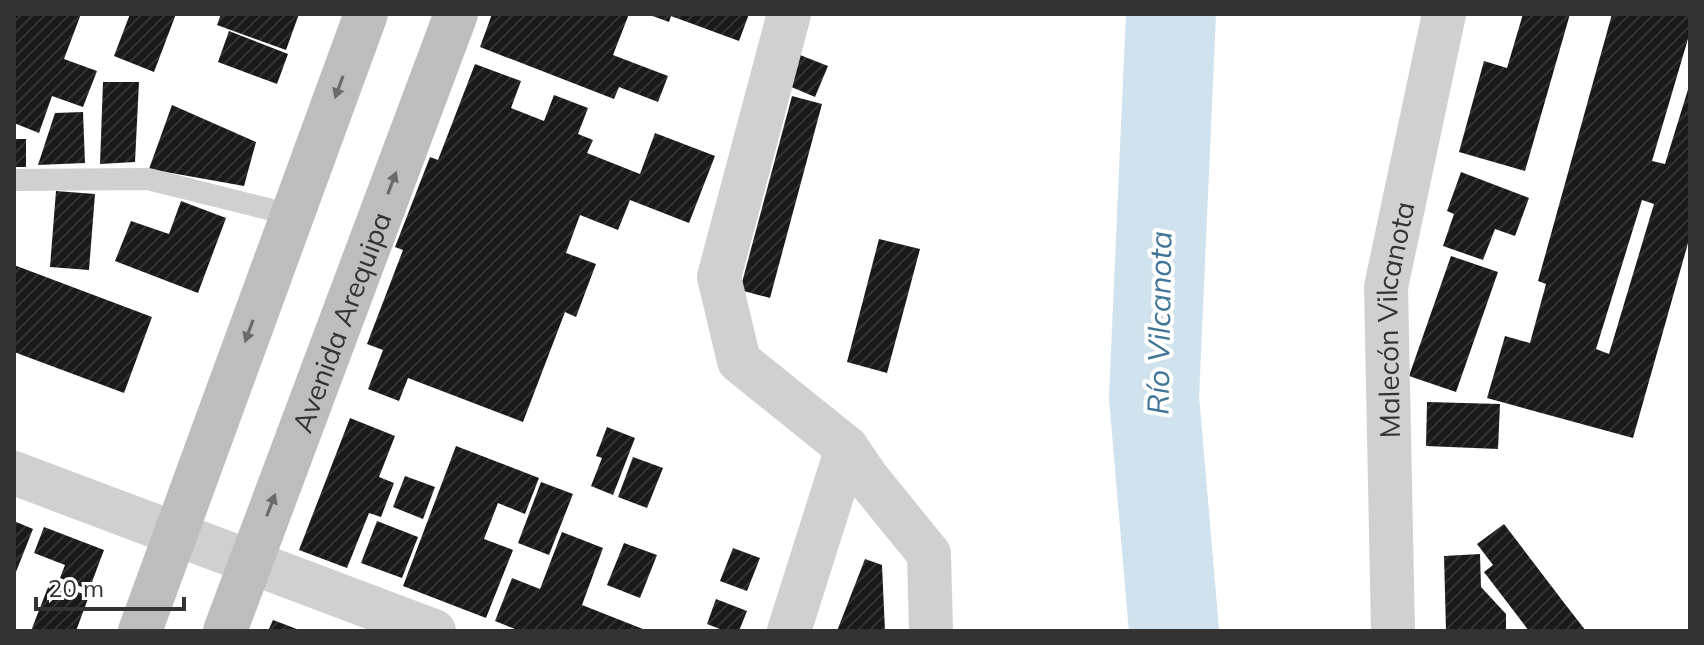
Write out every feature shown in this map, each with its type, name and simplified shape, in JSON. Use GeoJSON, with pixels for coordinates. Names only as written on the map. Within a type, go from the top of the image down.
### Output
{"type":"FeatureCollection","features":[{"type":"Feature","properties":{"kind":"street"},"geometry":{"type":"LineString","coordinates":[[140,631],[366,14]]}},
{"type":"Feature","properties":{"kind":"street","name":"Avenida Arequipa"},"geometry":{"type":"LineString","coordinates":[[225,631],[456,14]]}},
{"type":"Feature","properties":{"kind":"street"},"geometry":{"type":"LineString","coordinates":[[789,14],[719,277],[739,361],[847,448],[929,554],[931,631]]}},
{"type":"Feature","properties":{"kind":"street","name":"Malecón Vilcanota"},"geometry":{"type":"LineString","coordinates":[[1393,631],[1386,287],[1444,14]]}},
{"type":"Feature","properties":{"kind":"street"},"geometry":{"type":"LineString","coordinates":[[789,631],[847,448]]}},
{"type":"Feature","properties":{"kind":"street"},"geometry":{"type":"LineString","coordinates":[[14,473],[434,631]]}},
{"type":"Feature","properties":{"kind":"lane"},"geometry":{"type":"LineString","coordinates":[[14,180],[148,179],[292,215]]}},
{"type":"Feature","properties":{"kind":"building"},"geometry":{"type":"Polygon","coordinates":[[[14,14],[81,14],[64,59],[97,71],[83,107],[52,96],[39,133],[14,123],[14,14]]]}},
{"type":"Feature","properties":{"kind":"building"},"geometry":{"type":"Polygon","coordinates":[[[130,14],[176,14],[154,72],[114,56],[130,14]]]}},
{"type":"Feature","properties":{"kind":"building"},"geometry":{"type":"Polygon","coordinates":[[[221,14],[299,14],[286,50],[217,25],[221,14]]]}},
{"type":"Feature","properties":{"kind":"building"},"geometry":{"type":"Polygon","coordinates":[[[492,14],[629,14],[613,55],[668,76],[658,102],[619,87],[614,99],[480,47],[492,14]]]}},
{"type":"Feature","properties":{"kind":"building"},"geometry":{"type":"Polygon","coordinates":[[[647,14],[749,14],[739,41],[671,16],[669,22],[647,14]]]}},
{"type":"Feature","properties":{"kind":"building"},"geometry":{"type":"Polygon","coordinates":[[[1523,14],[1570,14],[1525,171],[1459,152],[1484,61],[1507,68],[1523,14]]]}},
{"type":"Feature","properties":{"kind":"building"},"geometry":{"type":"Polygon","coordinates":[[[1612,14],[1690,14],[1690,32],[1652,161],[1665,164],[1690,83],[1690,236],[1633,438],[1487,398],[1505,336],[1530,343],[1546,284],[1538,281],[1612,14]],[[1642,200],[1596,349],[1609,354],[1654,204],[1642,200]]]}},
{"type":"Feature","properties":{"kind":"building"},"geometry":{"type":"Polygon","coordinates":[[[229,31],[288,54],[277,84],[218,62],[229,31]]]}},
{"type":"Feature","properties":{"kind":"building"},"geometry":{"type":"Polygon","coordinates":[[[800,55],[828,66],[815,97],[789,86],[800,55]]]}},
{"type":"Feature","properties":{"kind":"building"},"geometry":{"type":"Polygon","coordinates":[[[475,64],[521,81],[511,108],[544,121],[554,95],[588,108],[578,134],[593,140],[587,153],[640,174],[655,133],[715,156],[689,223],[630,200],[618,230],[580,215],[566,253],[596,264],[576,317],[565,312],[523,422],[408,378],[399,401],[368,389],[383,350],[367,344],[403,250],[395,247],[430,157],[438,160],[475,64]]]}},
{"type":"Feature","properties":{"kind":"building"},"geometry":{"type":"Polygon","coordinates":[[[103,82],[139,82],[135,162],[100,164],[103,82]]]}},
{"type":"Feature","properties":{"kind":"building"},"geometry":{"type":"Polygon","coordinates":[[[792,96],[822,104],[770,298],[740,290],[792,96]]]}},
{"type":"Feature","properties":{"kind":"building"},"geometry":{"type":"Polygon","coordinates":[[[172,105],[256,142],[244,186],[149,169],[172,105]]]}},
{"type":"Feature","properties":{"kind":"building"},"geometry":{"type":"Polygon","coordinates":[[[83,112],[85,163],[38,165],[55,113],[83,112]]]}},
{"type":"Feature","properties":{"kind":"building"},"geometry":{"type":"Polygon","coordinates":[[[14,139],[26,139],[26,167],[14,167],[14,139]]]}},
{"type":"Feature","properties":{"kind":"building"},"geometry":{"type":"Polygon","coordinates":[[[1461,172],[1529,198],[1515,236],[1495,229],[1483,260],[1443,246],[1454,214],[1447,211],[1461,172]]]}},
{"type":"Feature","properties":{"kind":"building"},"geometry":{"type":"Polygon","coordinates":[[[56,191],[95,194],[89,270],[50,267],[56,191]]]}},
{"type":"Feature","properties":{"kind":"building"},"geometry":{"type":"Polygon","coordinates":[[[181,201],[226,218],[198,293],[115,261],[131,221],[169,234],[181,201]]]}},
{"type":"Feature","properties":{"kind":"building"},"geometry":{"type":"Polygon","coordinates":[[[879,239],[920,249],[887,373],[847,362],[879,239]]]}},
{"type":"Feature","properties":{"kind":"building"},"geometry":{"type":"Polygon","coordinates":[[[1451,256],[1498,272],[1456,392],[1409,376],[1451,256]]]}},
{"type":"Feature","properties":{"kind":"building"},"geometry":{"type":"Polygon","coordinates":[[[14,265],[152,317],[124,393],[14,352],[14,265]]]}},
{"type":"Feature","properties":{"kind":"building"},"geometry":{"type":"Polygon","coordinates":[[[1427,402],[1500,404],[1498,449],[1426,446],[1427,402]]]}},
{"type":"Feature","properties":{"kind":"building"},"geometry":{"type":"Polygon","coordinates":[[[350,418],[395,436],[379,477],[394,483],[381,517],[369,513],[347,568],[299,550],[350,418]]]}},
{"type":"Feature","properties":{"kind":"building"},"geometry":{"type":"Polygon","coordinates":[[[607,427],[635,438],[613,495],[591,486],[602,458],[596,456],[607,427]]]}},
{"type":"Feature","properties":{"kind":"building"},"geometry":{"type":"Polygon","coordinates":[[[456,446],[539,478],[525,514],[498,503],[484,539],[513,550],[486,618],[403,586],[456,446]]]}},
{"type":"Feature","properties":{"kind":"building"},"geometry":{"type":"Polygon","coordinates":[[[633,457],[663,468],[647,508],[618,497],[633,457]]]}},
{"type":"Feature","properties":{"kind":"building"},"geometry":{"type":"Polygon","coordinates":[[[405,476],[435,487],[423,519],[393,507],[405,476]]]}},
{"type":"Feature","properties":{"kind":"building"},"geometry":{"type":"Polygon","coordinates":[[[541,482],[573,494],[549,555],[518,543],[541,482]]]}},
{"type":"Feature","properties":{"kind":"building"},"geometry":{"type":"Polygon","coordinates":[[[14,521],[33,529],[14,577],[14,521]]]}},
{"type":"Feature","properties":{"kind":"building"},"geometry":{"type":"Polygon","coordinates":[[[377,521],[418,537],[402,578],[361,563],[377,521]]]}},
{"type":"Feature","properties":{"kind":"building"},"geometry":{"type":"Polygon","coordinates":[[[1504,524],[1586,631],[1529,631],[1484,572],[1493,565],[1477,544],[1504,524]]]}},
{"type":"Feature","properties":{"kind":"building"},"geometry":{"type":"Polygon","coordinates":[[[44,527],[104,550],[89,590],[60,578],[65,565],[34,553],[44,527]]]}},
{"type":"Feature","properties":{"kind":"building"},"geometry":{"type":"Polygon","coordinates":[[[562,532],[603,548],[582,605],[648,631],[520,631],[495,621],[512,578],[540,589],[562,532]]]}},
{"type":"Feature","properties":{"kind":"building"},"geometry":{"type":"Polygon","coordinates":[[[624,543],[657,555],[640,598],[607,585],[624,543]]]}},
{"type":"Feature","properties":{"kind":"building"},"geometry":{"type":"Polygon","coordinates":[[[733,548],[760,558],[747,591],[720,581],[733,548]]]}},
{"type":"Feature","properties":{"kind":"building"},"geometry":{"type":"Polygon","coordinates":[[[1480,554],[1481,587],[1506,614],[1506,631],[1446,631],[1444,556],[1480,554]]]}},
{"type":"Feature","properties":{"kind":"building"},"geometry":{"type":"Polygon","coordinates":[[[865,559],[882,565],[885,631],[837,631],[865,559]]]}},
{"type":"Feature","properties":{"kind":"building"},"geometry":{"type":"Polygon","coordinates":[[[50,582],[89,596],[76,631],[31,631],[50,582]]]}},
{"type":"Feature","properties":{"kind":"building"},"geometry":{"type":"Polygon","coordinates":[[[716,599],[747,611],[739,631],[725,631],[707,624],[716,599]]]}},
{"type":"Feature","properties":{"kind":"building"},"geometry":{"type":"Polygon","coordinates":[[[273,620],[302,631],[268,631],[273,620]]]}},
{"type":"Feature","properties":{"kind":"waterway","name":"Río Vilcanota"},"geometry":{"type":"LineString","coordinates":[[1171,14],[1154,397],[1174,631]]}}]}
